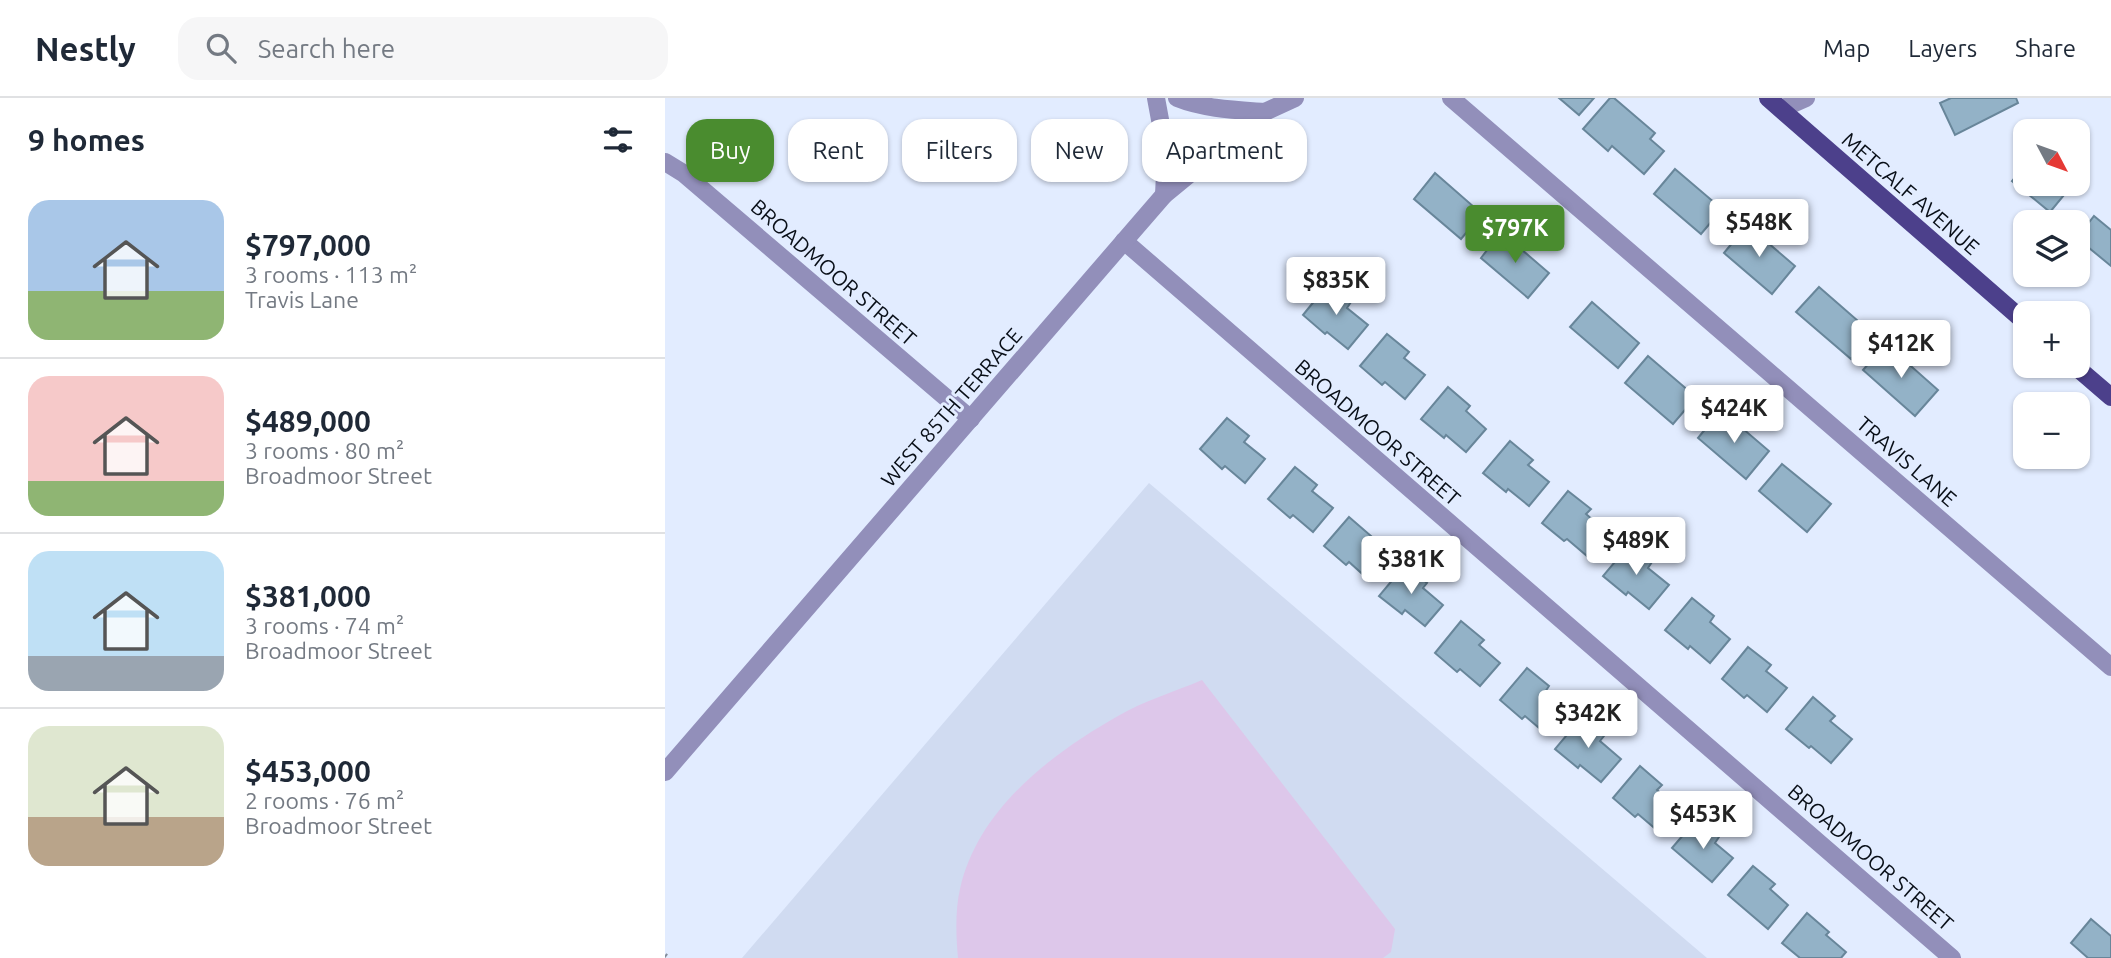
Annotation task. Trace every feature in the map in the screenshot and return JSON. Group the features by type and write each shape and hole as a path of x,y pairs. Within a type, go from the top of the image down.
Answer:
{"main road":[{"name":"METCALF AVENUE","path":"1774,103 2013,312"},
{"path":"2089,378 2111,397"}],"street":[{"path":"1157,98 1166,152 1164,195"},
{"path":"1177,98 1221,108 1265,112"},
{"name":"WEST 85TH TERRACE","path":"665,772 1164,195 1265,112 1295,98"},
{"name":"TRAVIS LANE","path":"1451,98 2111,667"},
{"path":"1774,103 1806,98"},
{"name":"BROADMOOR STREET","path":"665,162 683,173 971,419"},
{"name":"BROADMOOR STREET","path":"1124,241 1952,958"}],"shaded area":[{"path":"1149,483 1707,958 742,958"},
{"path":"1202,680 1395,929 1391,952 1383,958 958,958 956,924 960,889 969,860 1000,809 1043,766 1093,731 1138,706"}],"building":[{"path":"1559,98 1594,98 1579,115"},
{"path":"1610,98 1614,98 1655,133 1650,139 1664,151 1644,174 1612,146 1608,151 1583,129"},
{"path":"1951,98 2016,98 2018,103 1955,135 1940,103"},
{"path":"1675,169 1722,209 1701,234 1654,194"},
{"path":"1435,173 1482,214 1461,239 1414,199"},
{"path":"2030,196 2063,196 2052,210 2048,210"},
{"path":"2094,216 2111,230 2111,266 2090,249 2090,221"},
{"path":"1747,225 1795,266 1772,294 1724,253"},
{"path":"1501,232 1549,273 1528,298 1481,258"},
{"path":"1329,283 1351,302 1347,308 1368,325 1348,349 1303,315"},
{"path":"1819,287 1873,334 1851,359 1796,312"},
{"path":"1592,302 1639,343 1618,368 1570,327"},
{"path":"1387,334 1409,352 1404,358 1425,375 1405,399 1385,382 1382,385 1360,366"},
{"path":"1886,344 1938,390 1915,416 1863,370"},
{"path":"1648,356 1696,397 1673,424 1625,383"},
{"path":"1448,387 1470,406 1466,411 1486,429 1466,452 1421,419"},
{"path":"1721,410 1769,451 1746,479 1698,438"},
{"path":"1227,418 1249,436 1244,442 1265,459 1245,483 1225,466 1222,469 1200,449"},
{"path":"1510,441 1533,460 1528,465 1549,482 1529,506 1483,473"},
{"path":"1782,464 1831,504 1807,532 1759,491"},
{"path":"1295,467 1317,485 1312,491 1333,508 1313,532 1293,515 1290,518 1268,499"},
{"path":"1568,491 1591,509 1586,514 1607,532 1587,556 1542,523"},
{"path":"1349,517 1389,556 1369,580 1349,562 1346,565 1324,546"},
{"path":"1630,544 1652,562 1648,568 1669,585 1649,609 1603,576"},
{"path":"1405,565 1427,583 1423,588 1443,605 1425,626 1405,610 1402,614 1379,596"},
{"path":"1692,598 1714,616 1710,622 1730,639 1710,663 1665,630"},
{"path":"1461,621 1484,640 1479,645 1500,663 1480,686 1460,669 1457,672 1435,653"},
{"path":"1748,647 1771,665 1766,671 1787,688 1767,712 1747,695 1744,698 1722,679"},
{"path":"1527,668 1549,686 1545,692 1565,709 1545,733 1525,716 1522,719 1500,700"},
{"path":"1813,697 1835,716 1830,721 1852,739 1831,763 1786,729"},
{"path":"1582,717 1604,736 1600,741 1621,759 1601,782 1555,749"},
{"path":"1640,766 1662,785 1657,790 1678,808 1658,831 1638,814 1635,817 1613,798"},
{"path":"1697,819 1719,837 1715,843 1733,858 1712,882 1672,848"},
{"path":"1753,866 1775,884 1770,889 1788,905 1768,929 1728,895"},
{"path":"1807,913 1829,932 1826,935 1846,952 1841,958 1800,958 1782,943"},
{"path":"2091,919 2111,936 2111,958 2088,958 2071,943"}]}
